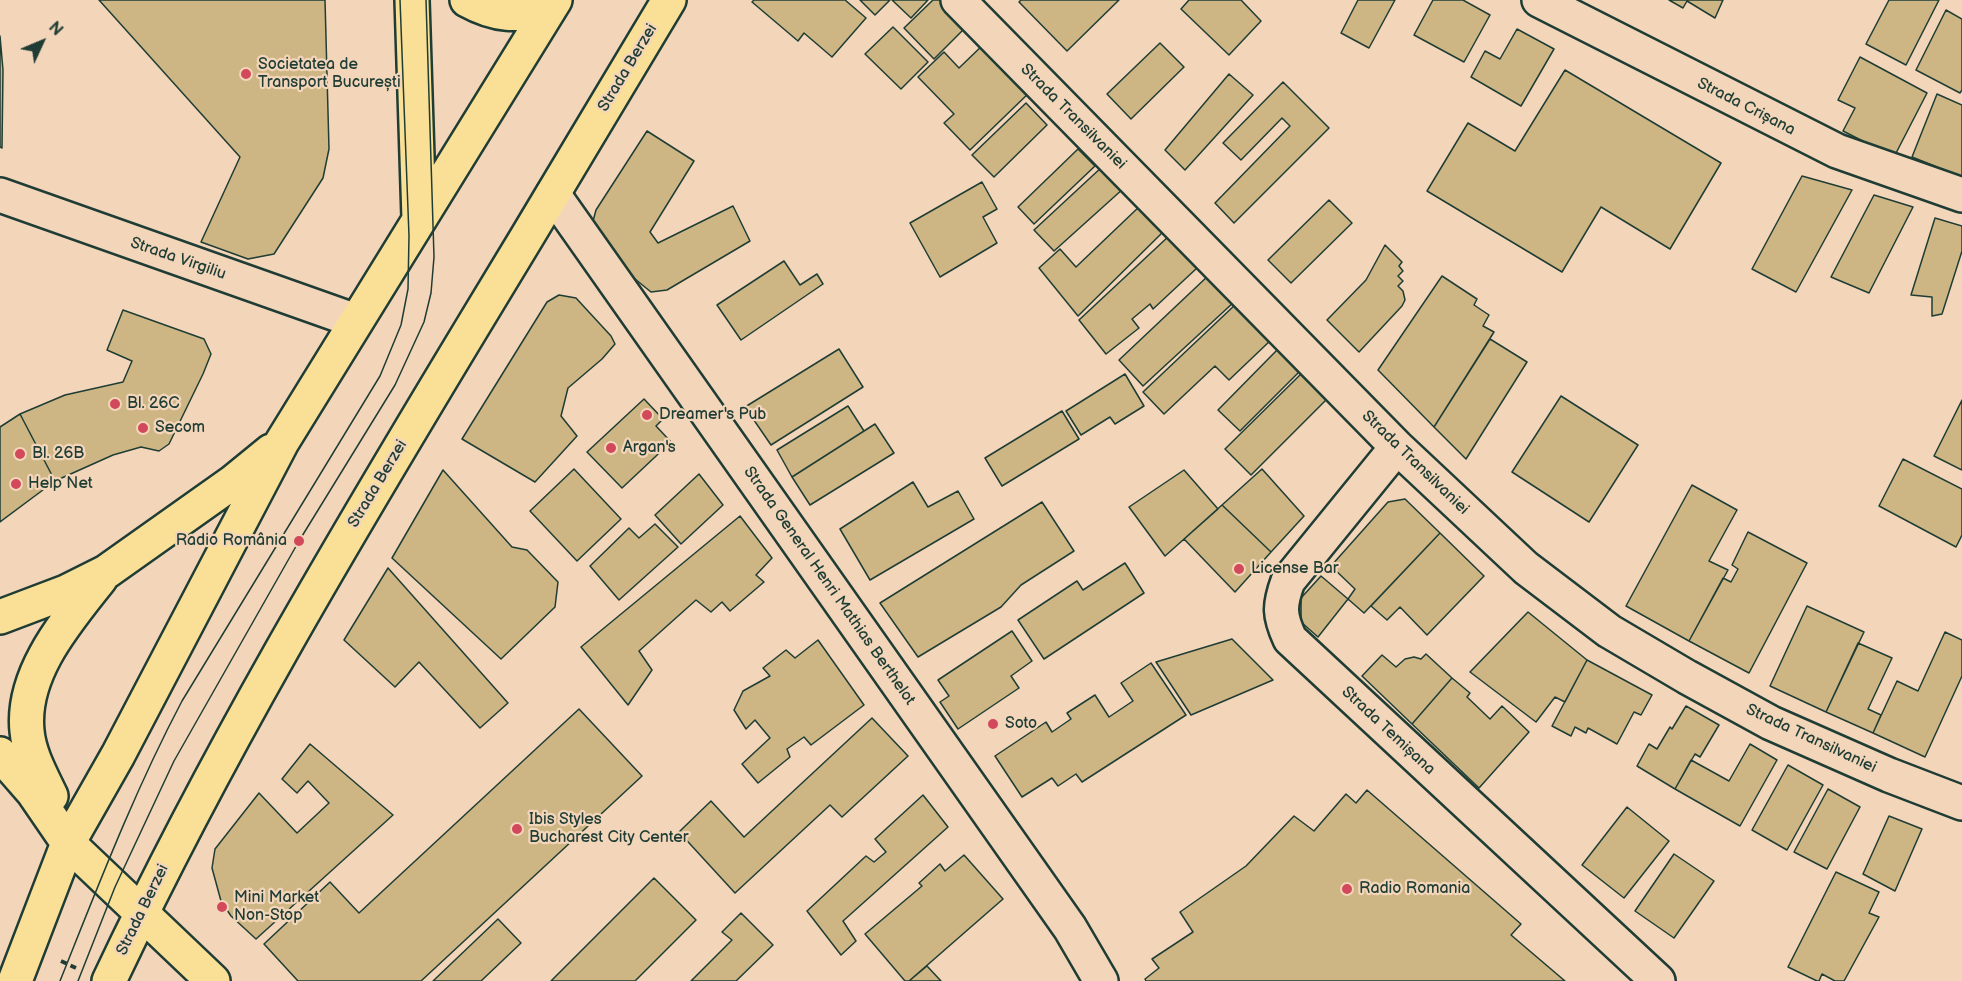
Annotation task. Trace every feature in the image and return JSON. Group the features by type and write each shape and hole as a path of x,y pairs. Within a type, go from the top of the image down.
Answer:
{"main road":[{"path":"412,0 419,219"},
{"path":"467,0 485,10 516,15 552,5"},
{"name":"Strada Berzei","path":"109,981 211,776 350,530 669,0"},
{"path":"15,981 68,843 118,755 282,442 552,5"},
{"path":"0,617 66,592 106,572 233,482 282,442"},
{"path":"68,843 58,813 32,753 27,732 26,713 32,688 42,664 75,610 106,572"},
{"path":"0,754 33,792 68,843 213,981"}],"street":[{"name":"Strada Transilvaniei","path":"958,0 1397,447 1526,568 1609,631 1771,723 1889,776 1962,803"},
{"name":"Strada Crișana","path":"1539,0 1837,152 1962,195"},
{"name":"Strada General Henri Mathias Berthelot","path":"552,194 1070,928 1101,981"},
{"name":"Strada Virgiliu","path":"0,195 356,321"},
{"name":"Strada Temișana","path":"1397,447 1288,581 1281,602 1282,620 1290,639 1658,981"}],"building":[{"name":"Societatea de Transport București","path":"99,0 325,0 329,149 323,178 274,254 248,259 201,242 240,157"},
{"path":"754,0 845,0 866,18 832,57 804,33 798,41 752,2"},
{"path":"860,0 890,0 875,15"},
{"path":"892,0 928,0 911,18"},
{"path":"933,0 940,0 966,27 934,59 904,28"},
{"path":"1021,0 1119,0 1067,51 1019,2"},
{"path":"1189,0 1241,0 1261,21 1229,55 1181,9"},
{"path":"1358,0 1395,0 1369,48 1341,33"},
{"path":"1433,0 1463,0 1490,15 1464,62 1414,35"},
{"path":"1669,0 1723,0 1715,18 1687,1 1683,8"},
{"path":"1889,0 1939,0 1906,65 1866,44"},
{"path":"1946,10 1962,19 1962,90 1960,93 1916,70"},
{"path":"893,27 928,62 901,89 865,54"},
{"path":"1517,29 1554,49 1521,106 1471,77 1485,51 1500,59"},
{"path":"0,36 3,70 2,148 0,147"},
{"path":"986,42 1032,90 970,150 944,123 954,114 918,77 944,52 959,68"},
{"path":"1160,43 1184,67 1131,119 1107,94"},
{"path":"1860,57 1927,93 1894,157 1843,131 1855,108 1838,100"},
{"path":"1565,70 1721,163 1670,249 1601,207 1562,272 1427,191 1468,123 1515,151"},
{"path":"1229,74 1253,95 1185,170 1165,150"},
{"path":"1283,82 1329,128 1234,223 1215,203 1290,126 1282,118 1241,160 1223,143"},
{"path":"1937,94 1962,105 1962,177 1912,157"},
{"path":"1026,103 1047,125 994,177 972,155"},
{"path":"647,131 694,161 650,232 658,243 733,206 750,241 667,290 651,292 635,279 595,231 593,221 596,210"},
{"path":"1078,149 1095,166 1034,224 1018,207"},
{"path":"1103,166 1124,188 1054,251 1034,230"},
{"path":"1802,176 1852,190 1796,292 1752,269"},
{"path":"982,182 997,209 983,217 997,243 940,277 910,223"},
{"path":"1874,195 1913,207 1869,293 1831,277"},
{"path":"1329,200 1352,223 1291,283 1268,260"},
{"path":"1141,205 1165,230 1078,316 1039,268 1060,249 1076,267"},
{"path":"1935,218 1962,226 1962,251 1942,314 1932,316 1932,297 1911,295"},
{"path":"1169,236 1197,268 1153,309 1150,304 1132,319 1139,328 1106,354 1079,320"},
{"path":"1385,245 1402,262 1399,266 1403,271 1398,276 1403,281 1398,286 1403,291 1405,300 1359,352 1327,320 1366,280"},
{"path":"784,261 800,285 817,274 823,284 741,340 717,305"},
{"path":"1209,275 1234,302 1143,386 1119,360"},
{"path":"1442,276 1477,299 1474,305 1489,315 1483,326 1494,332 1434,427 1378,370"},
{"path":"559,295 576,298 611,336 615,344 602,359 568,388 561,416 577,436 535,482 462,439 547,302"},
{"path":"1237,303 1272,339 1229,380 1215,366 1164,414 1143,392"},
{"name":"Bl. 26C","path":"123,310 204,339 211,354 169,444 159,451 141,447 113,455 55,481 20,414 65,395 123,382 132,361 107,350"},
{"path":"1490,339 1527,362 1466,459 1434,427"},
{"path":"1280,347 1302,369 1240,431 1218,410"},
{"path":"839,349 863,387 771,445 745,407"},
{"path":"1303,372 1329,397 1251,475 1225,449"},
{"path":"1125,374 1144,406 1115,424 1110,417 1081,435 1066,411"},
{"path":"1561,396 1638,445 1589,522 1512,472"},
{"path":"644,399 663,419 656,426 671,442 622,488 587,452"},
{"path":"1962,400 1962,470 1934,456"},
{"path":"848,406 864,431 792,477 777,450"},
{"path":"1062,411 1079,439 1002,486 985,458"},
{"name":"Bl. 26B","path":"20,414 55,481 0,522 0,427"},
{"path":"875,424 894,453 810,505 792,477"},
{"path":"1903,459 1962,489 1962,535 1956,547 1879,506"},
{"path":"574,469 621,519 577,561 530,511"},
{"path":"1262,469 1304,516 1271,552 1222,505"},
{"path":"443,470 512,547 527,550 558,582 555,607 501,659 392,558"},
{"path":"1184,470 1218,509 1165,556 1129,507"},
{"path":"699,474 723,505 681,544 655,515"},
{"path":"913,482 928,507 958,491 974,519 870,580 840,529"},
{"path":"1692,485 1737,510 1709,561 1728,570 1689,641 1626,606"},
{"path":"1405,499 1440,533 1364,613 1348,599 1355,589 1331,566 1388,502"},
{"path":"1042,502 1074,551 1021,585 1001,607 918,657 880,603"},
{"path":"1222,505 1271,552 1235,592 1184,539"},
{"path":"740,516 772,558 756,575 764,582 730,611 722,602 711,612 696,600 639,651 652,670 628,705 581,647"},
{"path":"655,524 678,547 619,600 590,566 629,528 639,538"},
{"path":"1748,532 1807,563 1749,673 1689,641 1723,578 1731,582 1738,569 1732,565"},
{"path":"1440,533 1484,576 1427,635 1400,607 1387,620 1371,606"},
{"path":"1125,563 1144,593 1044,659 1018,620 1077,581 1083,590"},
{"path":"388,568 508,703 480,728 419,662 395,687 344,640"},
{"path":"1321,576 1348,599 1318,637 1301,622 1301,598"},
{"path":"1807,606 1864,632 1826,712 1770,686"},
{"path":"1528,612 1587,660 1565,702 1555,697 1536,722 1470,672"},
{"path":"1012,631 1032,661 1011,676 1019,688 958,729 940,702 949,696 938,680"},
{"path":"1945,632 1962,640 1962,676 1925,757 1873,733 1897,681 1918,691"},
{"path":"1232,639 1273,680 1191,715 1156,662"},
{"path":"818,640 864,705 811,745 804,737 787,749 790,757 758,783 742,764 770,738 755,720 746,729 734,710 743,691 770,676 763,668 786,650 795,658"},
{"path":"1858,643 1892,658 1868,709 1881,715 1873,733 1826,712"},
{"path":"1426,654 1452,678 1412,724 1362,676 1382,655 1396,667 1405,659 1414,657 1421,659"},
{"path":"1587,660 1652,695 1641,715 1634,712 1617,744 1588,728 1586,733 1575,727 1571,736 1552,726"},
{"path":"1151,663 1186,715 1082,782 1076,774 1058,786 1052,778 1022,797 995,756 1046,722 1052,732 1071,719 1067,713 1095,695 1109,717 1133,701 1121,683"},
{"path":"1452,678 1470,693 1467,697 1490,719 1502,706 1529,732 1479,788 1412,724"},
{"path":"1686,706 1719,725 1700,757 1695,754 1675,789 1637,766 1649,744 1657,749"},
{"name":"Ibis Styles Bucharest City Center","path":"579,709 642,776 421,981 298,981 264,944 330,882 359,913"},
{"path":"872,718 908,756 842,817 830,805 735,893 679,832 711,801 744,837"},
{"path":"310,744 393,815 256,939 231,916 221,901 212,868 215,849 259,793 297,833 329,803 308,781 297,793 282,779"},
{"path":"1750,744 1777,760 1740,826 1675,789 1691,760 1729,781"},
{"path":"1788,765 1823,785 1787,850 1752,830"},
{"path":"1828,789 1860,807 1827,869 1794,852"},
{"name":"Radio Romania","path":"1367,790 1521,924 1511,935 1565,981 1146,981 1145,979 1159,968 1152,959 1193,932 1180,912 1246,866 1294,816 1314,831 1346,794 1356,803"},
{"path":"923,795 948,827 843,921 856,941 841,955 807,911 866,856 874,862 886,852 875,839"},
{"path":"1627,807 1669,841 1624,898 1582,865"},
{"path":"1889,816 1922,829 1895,891 1863,874"},
{"path":"1674,854 1714,881 1674,938 1635,911"},
{"path":"964,855 1003,899 909,981 905,981 865,934 922,886 919,883 940,864 945,871"},
{"path":"1836,872 1879,892 1869,913 1879,917 1844,981 1835,981 1822,974 1817,981 1788,967"},
{"path":"654,878 696,920 635,981 551,981"},
{"path":"741,913 773,945 736,981 691,981 732,940 722,932"},
{"path":"498,919 521,943 481,981 433,981"},
{"path":"927,966 941,981 909,981"}],"tram line":[{"path":"60,981 132,805 182,701 380,376 401,325 408,289 409,236 400,0"},
{"path":"78,981 115,887 174,761 299,541 395,385 424,322 431,293 434,257 426,0"}],"place":[{"name":"Societatea de Transport București","path":"246,74"},
{"name":"Bl. 26C","path":"115,404"},
{"name":"Dreamer's Pub","path":"647,415"},
{"name":"Secom","path":"143,428"},
{"name":"Argan's","path":"611,448"},
{"name":"Bl. 26B","path":"20,454"},
{"name":"Help Net","path":"16,484"},
{"name":"Radio România","path":"299,541"},
{"name":"License Bar","path":"1239,569"},
{"name":"Soto","path":"993,724"},
{"name":"Ibis Styles Bucharest City Center","path":"517,829"},
{"name":"Radio Romania","path":"1347,889"},
{"name":"Mini Market Non-Stop","path":"222,907"}]}
